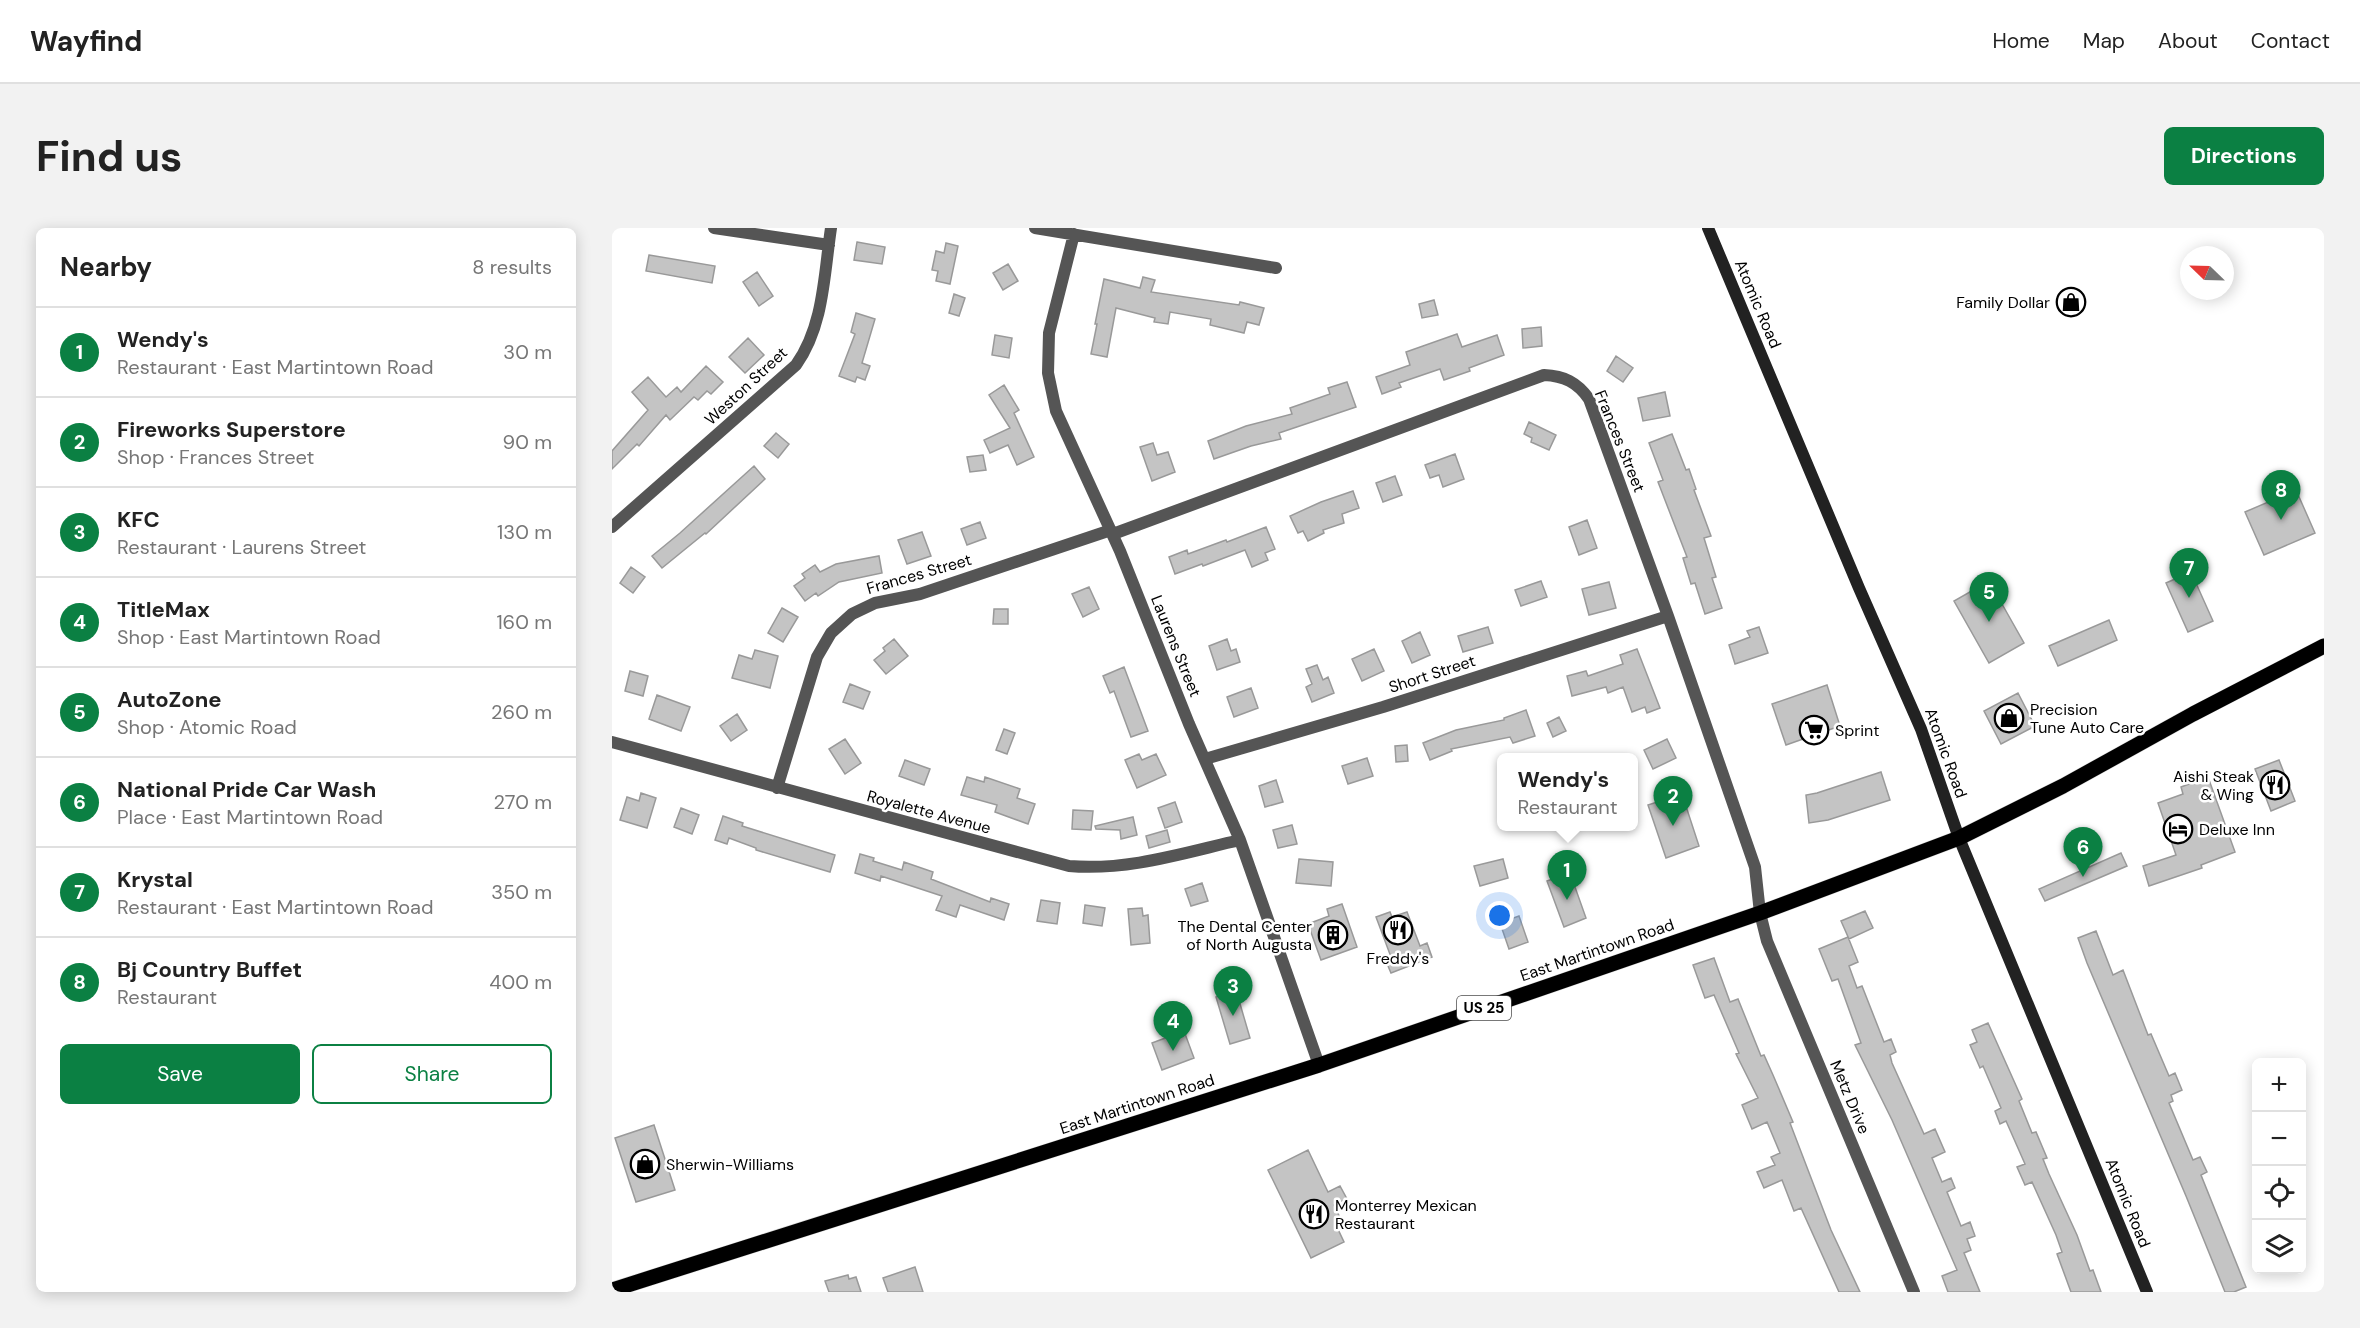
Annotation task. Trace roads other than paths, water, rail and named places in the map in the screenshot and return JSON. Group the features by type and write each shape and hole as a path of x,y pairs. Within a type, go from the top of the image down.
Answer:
{"main road":[{"name":"Atomic Road","path":"1708,228 1859,588 1922,729 1959,838 2147,1292"},
{"name":"East Martintown Road","path":"612,1290 1318,1065 1760,913 1959,838 2063,786 2193,714 2324,646"}],"street":[{"path":"714,228 829,244"},
{"name":"Weston Street","path":"612,527 796,365 807,350 816,326 831,228"},
{"path":"1035,228 1276,267"},
{"name":"Laurens Street","path":"1074,234 1049,333 1048,373 1056,411 1112,532 1204,759 1240,840 1318,1065"},
{"name":"Frances Street","path":"777,788 817,657 831,633 852,614 875,603 920,594 1112,532 1544,375 1556,376 1576,384 1589,399 1668,616 1755,867 1760,913"},
{"name":"Short Street","path":"1204,759 1383,707 1668,616"},
{"name":"Royalette Avenue","path":"612,742 1070,866 1091,868 1129,866 1240,840"},
{"name":"Metz Drive","path":"1760,913 1767,941 1914,1292"}],"place":[{"name":"Family Dollar","path":"2071,302"},
{"name":"Bj Country Buffet","path":"2281,520"},
{"name":"Krystal","path":"2189,598"},
{"name":"AutoZone","path":"1989,622"},
{"name":"Precision Tune Auto Care","path":"2009,718"},
{"name":"Sprint","path":"1814,730"},
{"name":"Aishi Steak & Wing","path":"2275,785"},
{"name":"Fireworks Superstore","path":"1673,826"},
{"name":"Deluxe Inn","path":"2178,829"},
{"name":"National Pride Car Wash","path":"2083,877"},
{"name":"Wendy's","path":"1567,900"},
{"name":"Freddy's","path":"1398,930"},
{"name":"The Dental Center of North Augusta","path":"1333,935"},
{"name":"KFC","path":"1233,1016"},
{"name":"TitleMax","path":"1173,1051"},
{"name":"Sherwin-Williams","path":"645,1164"},
{"name":"Monterrey Mexican Restaurant","path":"1314,1214"}]}
